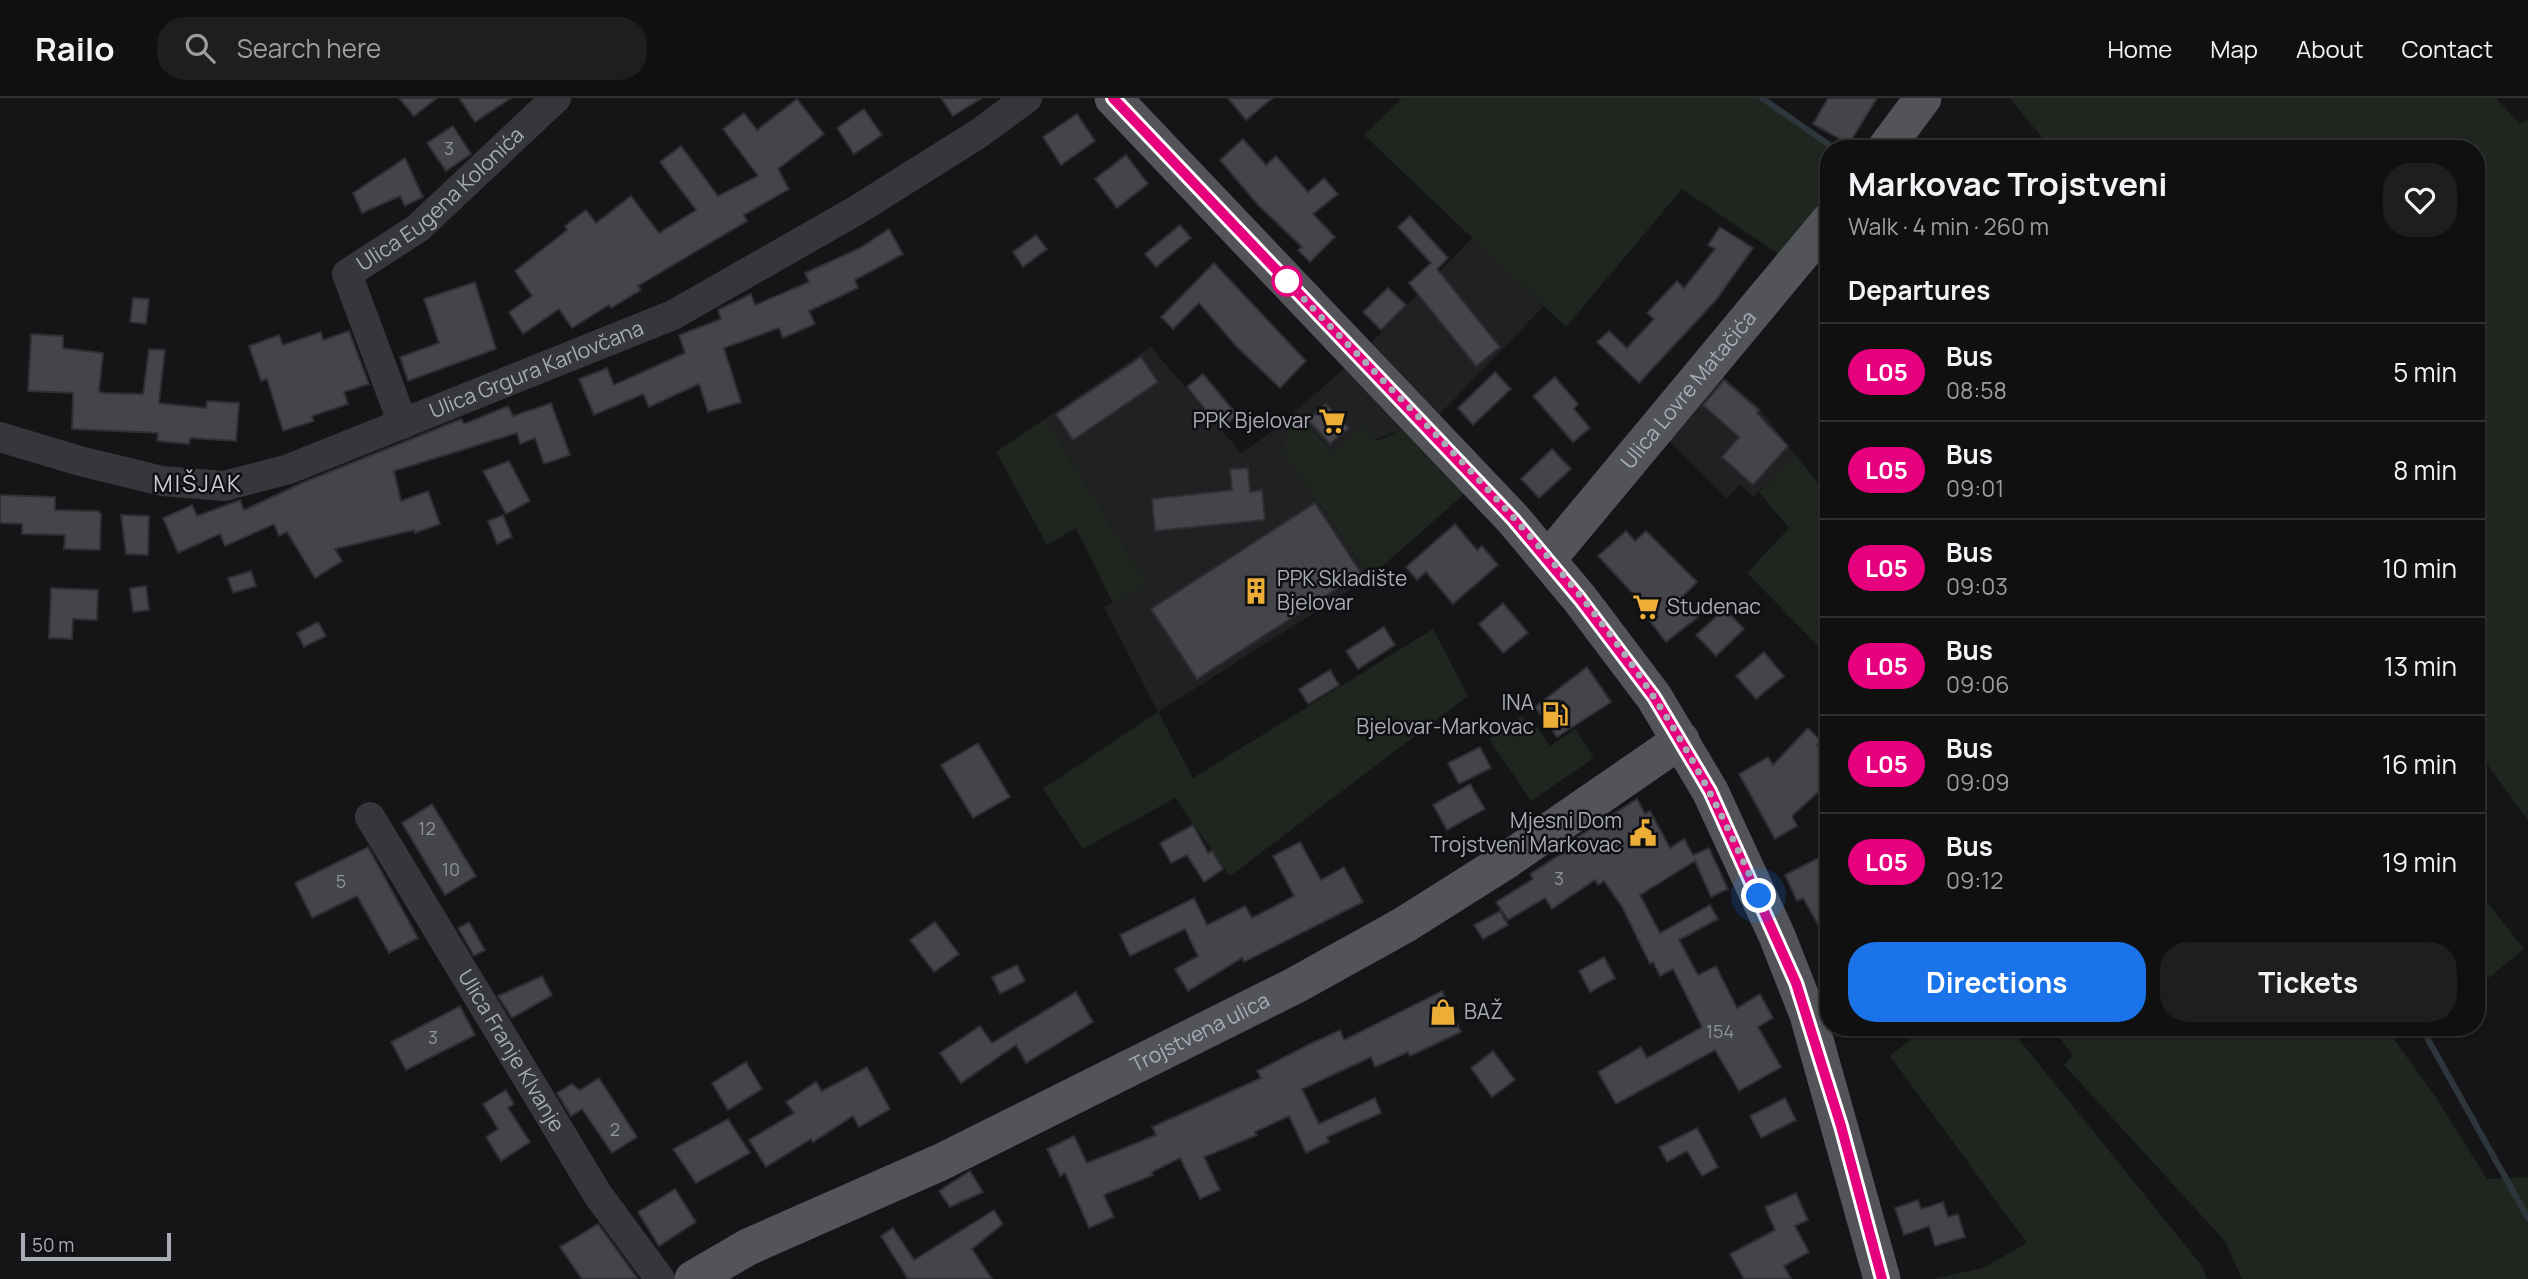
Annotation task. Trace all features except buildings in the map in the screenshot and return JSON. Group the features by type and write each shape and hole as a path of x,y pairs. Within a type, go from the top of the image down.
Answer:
{"main road":[{"path":"1113,98 1548,559 1623,653 1681,740 1710,791 1772,924 1808,1015 1882,1279"},
{"path":"1892,140 1923,98"},
{"name":"Ulica Lovre Matačića","path":"1548,559 1820,232"},
{"name":"Trojstvena ulica","path":"693,1279 747,1247 941,1162 1294,986 1405,925 1507,860 1681,740"},
{"path":"1623,779 1664,774 1692,781 1710,791"}],"street":[{"name":"Ulica Eugena Kolonića","path":"404,424 347,274 418,228 556,98"},
{"name":"Ulica Grgura Karlovčana","path":"0,437 80,461 162,481 224,486 289,469 673,315 858,210 978,134 1027,98"},
{"name":"Ulica Franje Klvanje","path":"370,817 598,1195 660,1279"}],"shaded area":[{"path":"1402,98 1762,98 1822,140 1820,140 1820,231 1794,264 1682,189 1566,327 1364,135"},
{"path":"2010,98 2496,98 2520,124 2528,119 2528,820 2485,761 2485,140 2044,140"},
{"path":"1472,238 1544,306 1437,417 1369,345"},
{"path":"1151,347 1241,453 1277,428 1358,356 1403,429 1334,455 1301,417 1284,453 1370,577 1158,712 1104,607 1148,585 1045,419"},
{"path":"1722,376 1758,406 1796,456 1753,497 1740,484 1727,499 1664,436"},
{"path":"1301,417 1334,455 1363,426 1378,441 1403,429 1478,482 1370,577 1284,453 1286,431"},
{"path":"1045,419 1148,585 1113,603 1076,528 1047,545 996,452"},
{"path":"1796,456 1820,486 1820,648 1747,573 1789,528 1759,492"},
{"path":"1433,629 1468,696 1230,876 1175,798 1083,849 1043,789 1158,712 1193,778"},
{"path":"1522,716 1532,731 1537,727 1550,746 1575,729 1594,758 1531,801 1489,739"},
{"path":"2485,899 2524,949 2485,981"},
{"path":"1914,1036 2016,1036 2202,1266 2207,1279 1933,1279 1983,1268 2027,1243 1890,1056"},
{"path":"2058,1036 2392,1036 2435,1096 2487,1179 2528,1177 2528,1279 2242,1279 2225,1241 2064,1065 2073,1055"}],"waterway":[{"path":"1762,98 1822,140"},
{"path":"2426,1036 2528,1218"}],"bus line":[{"name":"L05","path":"1113,98 1513,519 1623,653 1654,697 1710,791 1796,983 1841,1126 1882,1279"}],"place":[{"name":"PPK Bjelovar","path":"1332,421"},
{"name":"PPK Skladište Bjelovar","path":"1256,591"},
{"name":"Studenac","path":"1646,607"},
{"name":"INA Bjelovar-Markovac","path":"1555,715"},
{"name":"Mjesni Dom Trojstveni Markovac","path":"1643,833"},
{"name":"BAŽ","path":"1443,1012"}],"district":[{"name":"MIŠJAK","path":"198,484"}],"route":[{"path":"1287,281 1513,519 1623,653 1654,697 1710,791 1759,896"}]}
